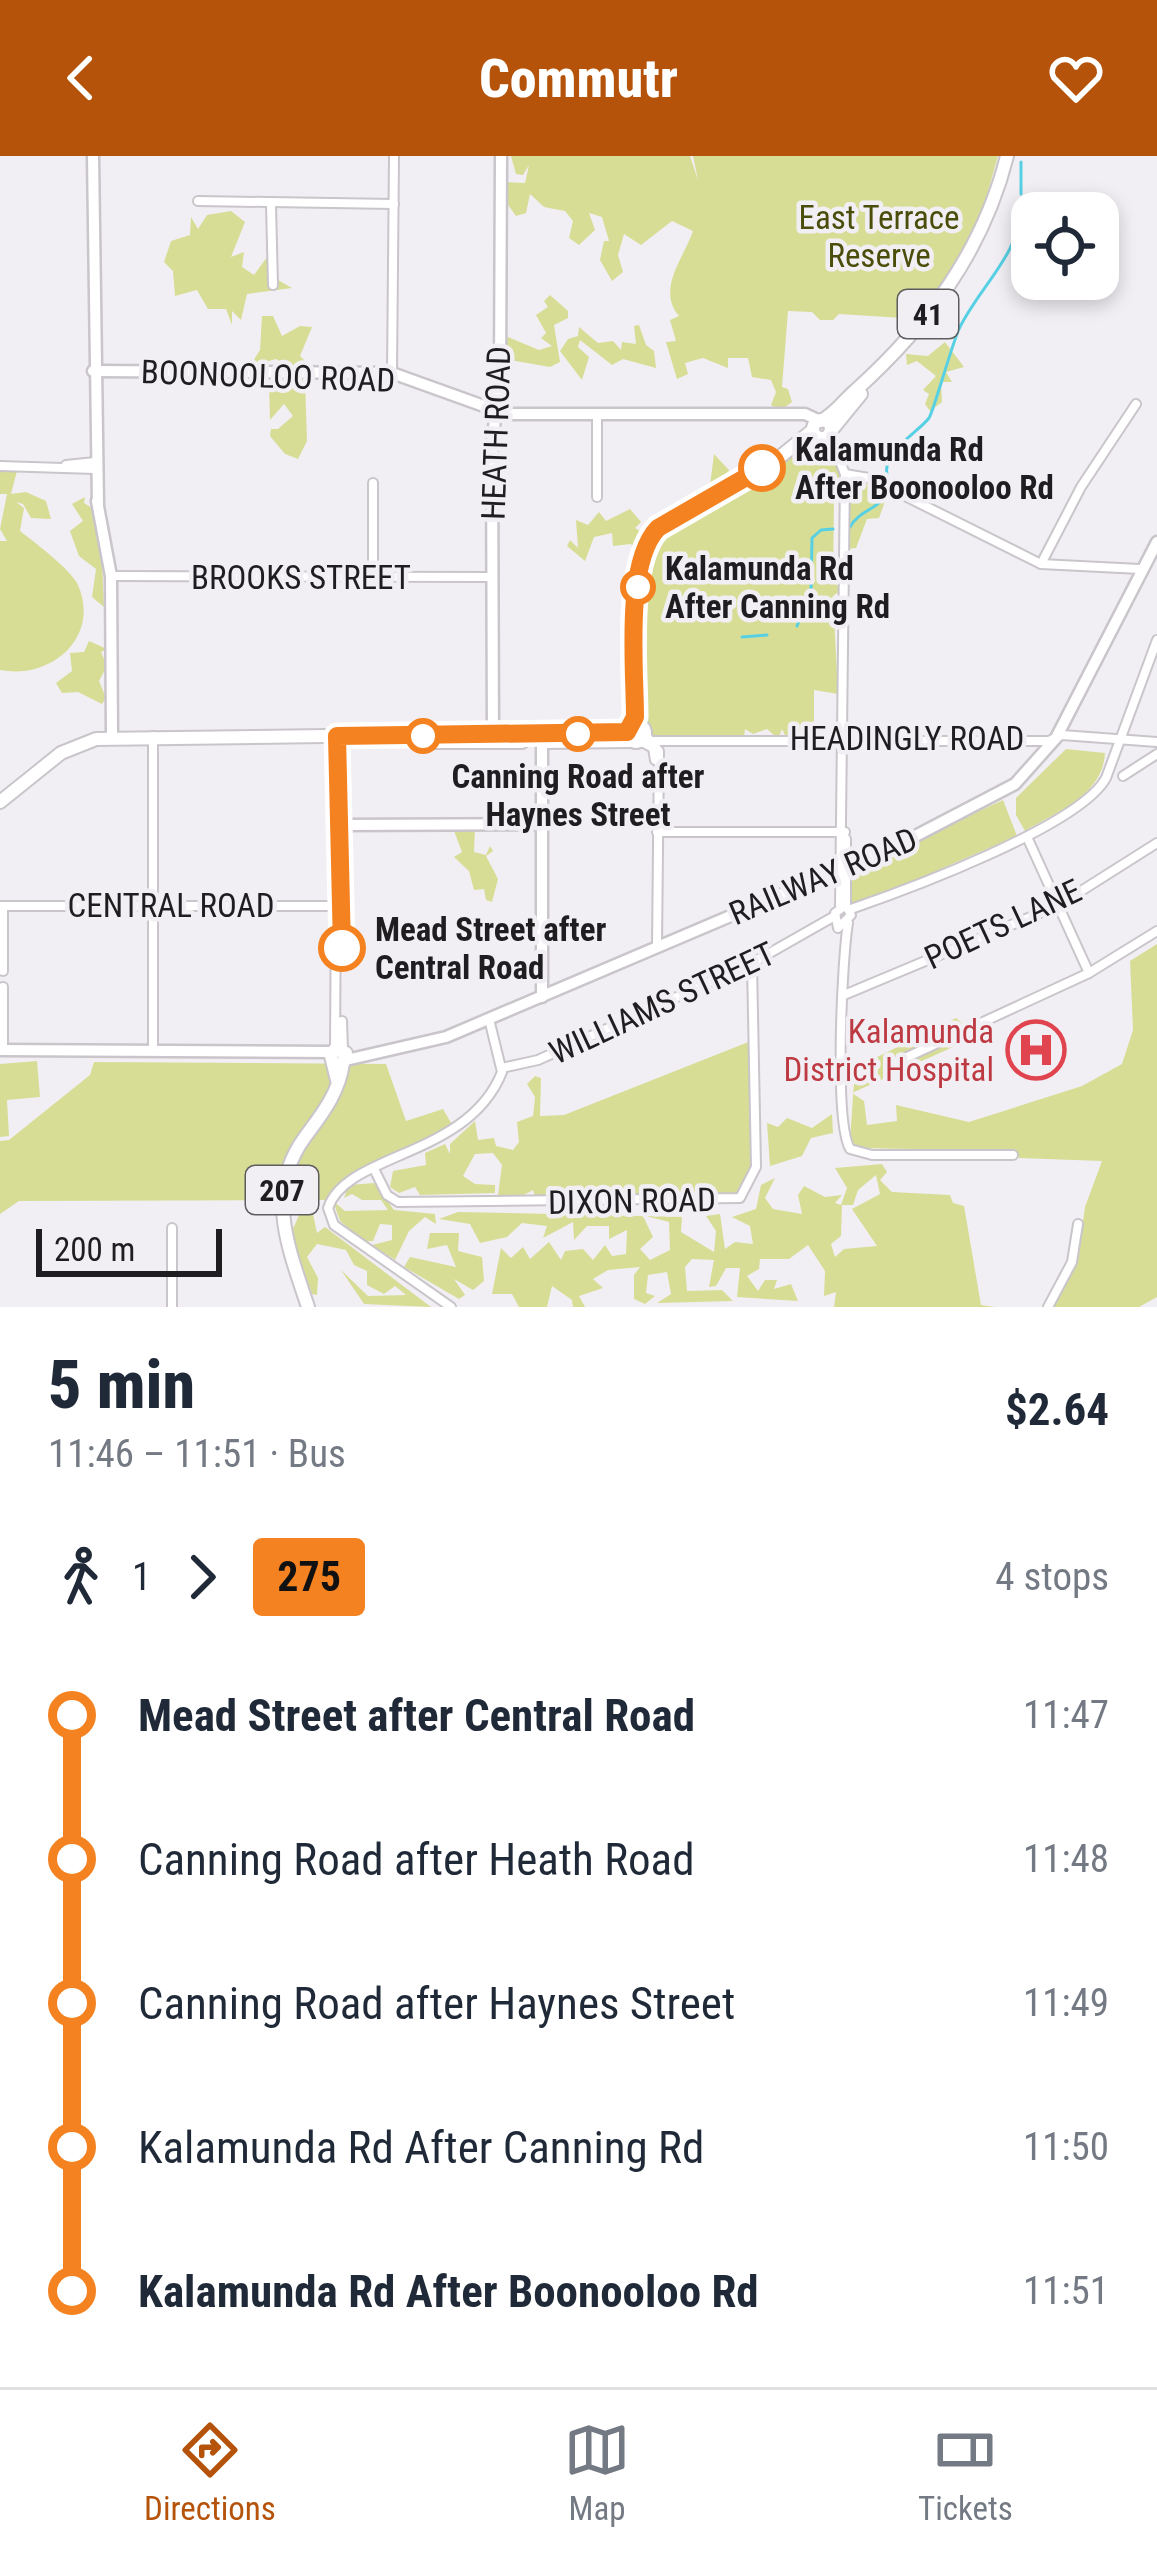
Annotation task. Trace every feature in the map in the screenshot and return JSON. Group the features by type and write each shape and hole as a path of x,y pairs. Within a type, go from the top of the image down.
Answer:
{"main road":[{"name":"41","path":"639,734 640,560 652,534 820,430 867,382 962,268 989,215 1006,156"},
{"path":"2,802 61,752 112,738 639,734"},
{"name":"207","path":"308,1307 284,1234 282,1193 293,1156 337,1083 338,1056"}],"street":[{"path":"93,156 92,466 111,576 112,738"},
{"path":"392,373 394,156"},
{"name":"HEATH ROAD","path":"490,738 501,156"},
{"path":"198,200 271,205 394,203"},
{"path":"271,205 273,285"},
{"name":"BOONOOLOO ROAD","path":"93,371 392,373 496,412 796,415 820,430"},
{"path":"1042,563 1082,487 1136,404"},
{"path":"597,412 597,496"},
{"path":"820,430 840,455 845,474 843,1138 850,1148 872,1155 1013,1155"},
{"path":"0,466 92,466"},
{"path":"845,474 869,478 1042,563 1140,569"},
{"path":"373,483 373,577"},
{"name":"RAILWAY ROAD","path":"2,1050 338,1056 420,1047 845,868 998,795 1036,766 1057,738 1157,542"},
{"name":"BROOKS STREET","path":"111,576 492,577"},
{"name":"WILLIAMS STREET","path":"502,1068 523,1067 752,963 870,903 1027,837 1098,791 1157,640"},
{"path":"639,734 657,767"},
{"path":"639,734 652,748 657,767 657,947"},
{"name":"HEADINGLY ROAD","path":"639,734 1157,742"},
{"path":"153,738 153,1052"},
{"path":"545,738 547,995"},
{"name":"207","path":"338,1056 340,739"},
{"path":"1123,776 1157,754"},
{"path":"340,821 545,821"},
{"path":"657,832 845,832"},
{"path":"1027,837 1089,973"},
{"name":"POETS LANE","path":"844,995 1058,905 1157,843"},
{"path":"2,906 3,971"},
{"name":"CENTRAL ROAD","path":"2,906 339,906"},
{"path":"890,1065 1089,973 1157,931"},
{"name":"DIXON ROAD","path":"374,1169 387,1196 410,1203 740,1198 756,1167 752,963"},
{"path":"2,1050 3,987"},
{"path":"451,1307 329,1218 334,1193 459,1128 498,1081 502,1068 486,1020"},
{"path":"1048,1307 1072,1262 1078,1224"},
{"path":"172,1228 172,1307"}],"green space":[{"name":"East Terrace Reserve","path":"511,156 690,156 698,180 693,156 998,156 976,234 919,319 839,314 833,320 820,320 812,312 788,311 782,387 788,389 792,402 781,410 771,405 776,392 771,380 752,377 748,358 728,358 728,368 703,358 685,363 688,374 677,379 666,342 676,341 670,320 679,316 670,295 671,284 693,231 672,221 641,245 624,234 618,255 623,272 612,281 600,260 604,241 609,241 602,217 589,213 595,230 579,245 569,238 573,221 565,211 544,207 530,194 526,213 516,216 503,198 504,182 525,183 529,165 523,175 516,174"},
{"path":"231,211 245,222 231,257 244,252 242,267 254,275 270,253 271,276 292,288 247,294 241,320 232,311 232,325 226,309 208,309 197,290 175,296 173,271 164,262 171,241 190,235 191,217 198,229 207,215"},
{"path":"550,295 568,311 568,318 554,325 560,362 550,367 510,360 503,344 508,337 539,350 552,346 541,338 546,333 536,315 548,307 544,301"},
{"path":"262,316 273,316 282,336 300,326 312,327 300,356 308,364 288,366 276,359 250,366 260,350"},
{"path":"639,325 646,345 654,351 656,368 623,359 612,365 580,340 578,347 589,357 582,380 560,351 568,339 578,336 579,327 598,343 613,341 621,350 622,342 636,344 634,326"},
{"path":"945,342 964,367 946,372 952,382 941,382 942,402 930,411 925,404 929,394 923,390 936,376 917,361 907,365 906,354 928,356"},
{"path":"276,374 305,380 307,441 298,459 285,454 270,436 271,429 293,416 284,404 270,420 269,383"},
{"path":"818,437 830,447 844,478 834,499 833,580 841,590 833,596 838,694 814,690 814,729 786,737 782,729 778,739 767,729 753,734 745,729 744,737 662,745 642,726 638,614 647,540 709,493 714,454 729,470 726,484 796,453"},
{"path":"0,470 17,471 11,494 26,492 46,501 51,519 31,518 23,504 16,502 24,508 20,531 74,578 83,604 83,622 66,651 37,668 19,671 0,670 0,541 7,541 0,529 7,494 0,494"},
{"path":"861,479 889,490 879,518 867,519 856,548 848,549 846,494 853,481"},
{"path":"85,497 84,503 100,513 104,607 92,597 96,569 79,556 70,531 83,521 72,504"},
{"path":"630,509 641,522 635,528 642,532 636,550 631,544 613,546 612,533 594,537 585,561 567,546 570,540 578,548 576,520 588,525 599,512 606,521"},
{"path":"89,641 107,649 101,652 107,666 99,681 106,698 102,704 78,692 62,693 56,683 72,671 70,653 84,652"},
{"path":"1066,749 1105,753 1096,780 1077,800 1025,831 1016,815 1016,798"},
{"path":"1003,800 1017,836 855,906 849,899 852,870"},
{"path":"453,828 475,828 474,852 486,855 490,846 493,851 486,856 498,879 492,902 486,900 484,889 474,890 469,871 454,857 462,852"},
{"path":"1157,944 1157,1297 1139,1307 1053,1307 1077,1261 1085,1207 1102,1161 1019,1158 1014,1151 859,1148 850,1140 853,1094 864,1101 867,1125 897,1121 896,1105 969,1122 1082,1086 1122,1064 1133,1030 1130,961"},
{"path":"956,1018 977,1036 853,1092 855,1068"},
{"path":"756,1039 756,1167 740,1198 536,1199 533,1190 520,1197 498,1195 502,1165 493,1153 475,1154 463,1176 475,1184 495,1185 495,1193 420,1195 415,1187 399,1193 390,1187 393,1171 426,1165 425,1153 445,1144 450,1154 450,1144 475,1121 478,1140 494,1138 496,1146 513,1150 519,1142 517,1122 533,1116 535,1097 527,1084 535,1076 541,1078 540,1116 564,1115"},
{"path":"37,1061 40,1097 7,1100 9,1136 0,1137 0,1064"},
{"path":"94,1062 386,1064 406,1121 443,1109 454,1128 342,1181 330,1200 19,1201 0,1214 0,1141 9,1140 90,1075"},
{"path":"832,1114 833,1133 811,1138 802,1156 770,1166 767,1123 778,1127 787,1118 812,1128"},
{"path":"882,1164 887,1172 880,1180 892,1192 950,1195 953,1203 964,1206 981,1305 995,1307 834,1307 836,1292 824,1296 825,1271 808,1245 789,1259 760,1259 759,1269 747,1276 758,1291 765,1280 777,1280 774,1289 791,1284 798,1301 737,1297 740,1268 726,1268 716,1286 709,1287 714,1260 692,1259 685,1267 687,1291 722,1290 733,1301 657,1303 671,1294 667,1272 648,1275 646,1293 655,1296 645,1304 634,1299 634,1275 640,1267 608,1270 593,1279 603,1288 579,1296 585,1307 573,1307 572,1300 552,1286 547,1307 519,1307 512,1294 492,1294 501,1248 511,1258 523,1247 530,1259 549,1242 561,1260 565,1251 583,1249 593,1260 605,1245 612,1256 626,1254 627,1230 609,1239 609,1226 587,1226 574,1240 573,1222 543,1238 547,1226 522,1223 507,1237 480,1243 470,1224 439,1219 458,1212 643,1216 653,1237 640,1249 650,1260 670,1250 669,1222 646,1216 682,1217 681,1232 714,1252 716,1231 706,1216 720,1214 725,1249 735,1242 753,1244 750,1226 732,1217 756,1209 761,1185 775,1178 765,1198 773,1209 802,1214 798,1195 804,1186 825,1197 842,1195 835,1203 841,1205 847,1188 835,1168","holes":["876,1175 880,1194 852,1209 877,1246 844,1249 835,1257 831,1244 841,1236 842,1205 853,1205 858,1190"]},
{"path":"374,1183 394,1210 435,1214 436,1224 425,1217 409,1231 395,1260 372,1245 392,1240 392,1225 380,1224 373,1241 364,1241 340,1221 333,1201 345,1211 388,1210 381,1200 362,1200 352,1194 344,1198 349,1185"},
{"path":"301,1211 313,1214 317,1233 325,1227 431,1307 364,1304 341,1270 368,1296 406,1295 395,1286 384,1294 367,1285 367,1271 354,1265 346,1250 317,1244 307,1257 318,1278 317,1295 312,1294 291,1233"},
{"path":"430,1233 459,1233 458,1251 482,1257 484,1281 473,1290 454,1279 465,1295 459,1299 404,1267 410,1257 456,1267 447,1245 427,1249"}],"waterway":[{"path":"1021,162 1021,192"},
{"path":"890,484 887,473 892,455 929,418 959,329 1011,246"},
{"path":"850,527 887,491"},
{"path":"797,626 811,591 812,538 821,530 833,529"},
{"path":"742,637 767,635"}],"bus line":[{"name":"275","path":"342,948 337,736 627,732 635,717 638,569 647,540 658,528 762,468"}],"place":[{"name":"Kalamunda Rd After Boonooloo Rd","path":"762,468"},
{"name":"Kalamunda Rd After Canning Rd","path":"638,587"},
{"name":"Canning Road after Haynes Street","path":"578,734"},
{"name":"Mead Street after Central Road","path":"342,948"},
{"name":"Kalamunda District Hospital","path":"1036,1050"}]}
